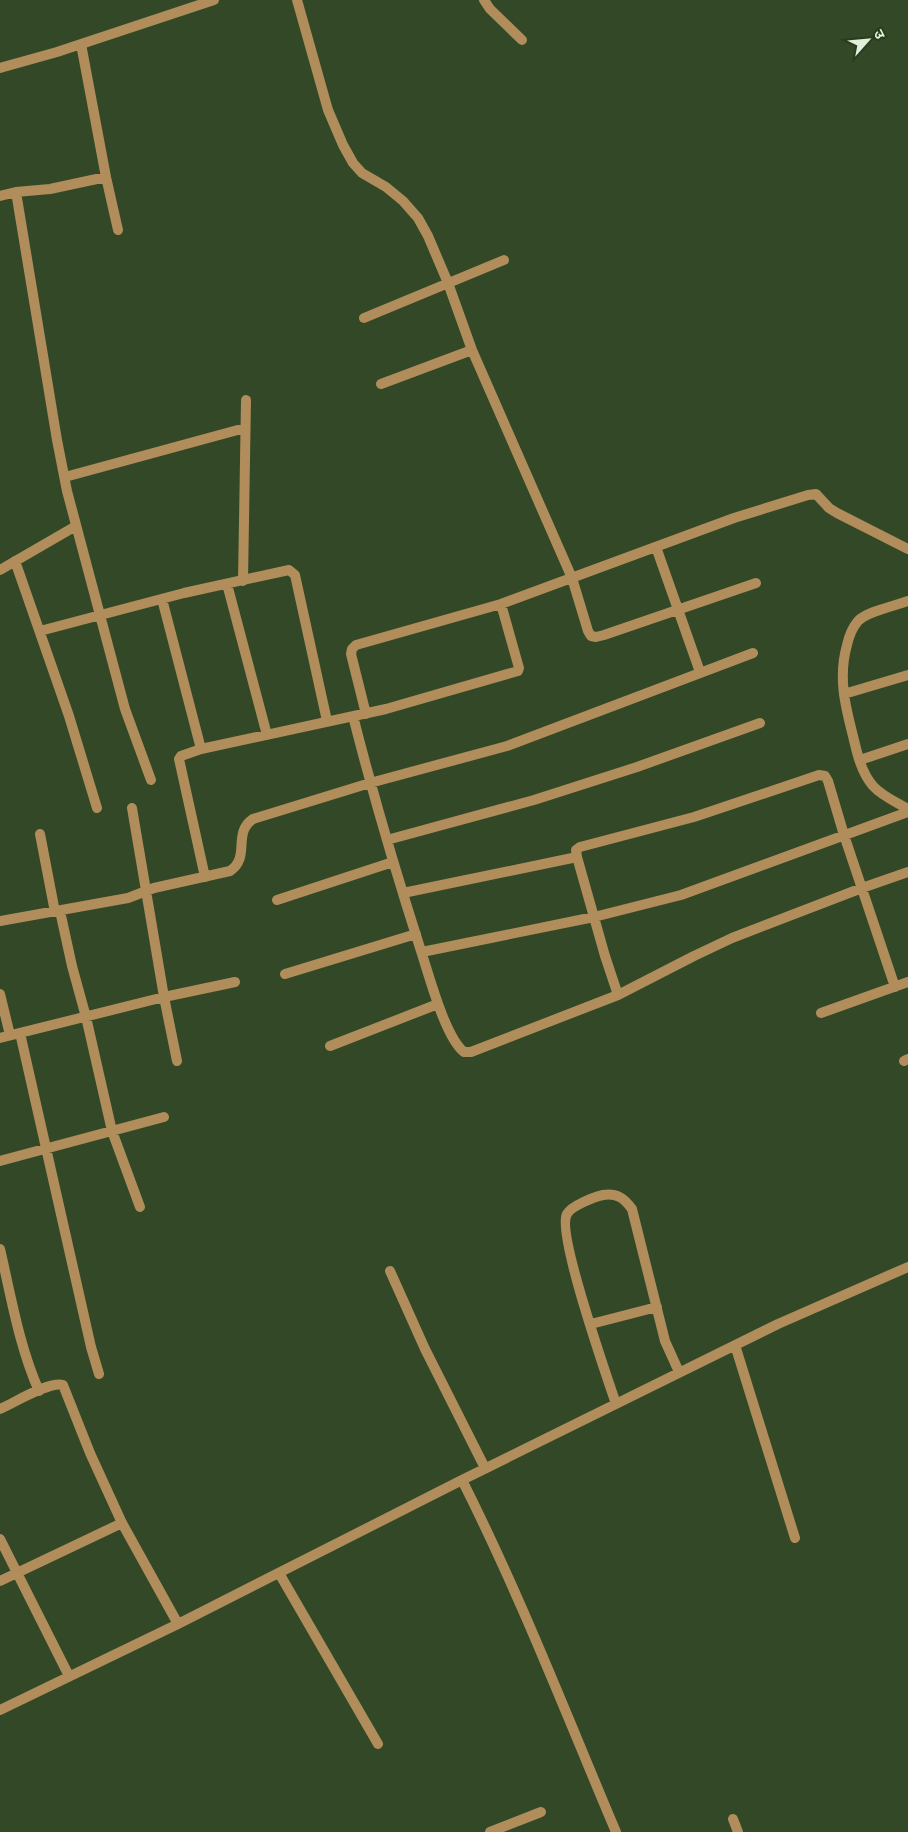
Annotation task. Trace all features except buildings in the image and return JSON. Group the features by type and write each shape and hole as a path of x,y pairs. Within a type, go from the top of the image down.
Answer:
{"street":[{"path":"0,68 81,44 214,0"},
{"path":"297,0 328,110 343,145 353,163 362,172 386,187 403,201 418,218 428,236 448,283 472,350 572,578 591,636 604,635 756,583"},
{"path":"484,0 490,9 522,40"},
{"path":"81,44 118,230"},
{"path":"0,196 16,192 50,189 106,177"},
{"path":"16,192 57,440 76,526 125,709 151,780"},
{"path":"364,318 504,260"},
{"path":"381,384 472,350"},
{"path":"242,581 246,400"},
{"path":"65,477 245,428"},
{"path":"366,714 351,654 352,649 356,645 502,604 734,518 808,495 816,494 829,508 837,513 908,548"},
{"path":"0,570 76,526"},
{"path":"656,547 700,672"},
{"path":"15,561 69,716 97,808"},
{"path":"40,631 184,592 289,570 295,575 327,721"},
{"path":"227,584 267,735"},
{"path":"162,599 201,749"},
{"path":"908,601 859,620 851,632 843,661 844,694 864,772 872,785 884,795 908,809"},
{"path":"205,877 179,759 181,756 201,749 366,714 518,671 519,668 502,604"},
{"path":"0,921 128,898 154,888 230,871 236,867 240,860 243,830 246,824 253,819 370,783 507,746 753,653"},
{"path":"844,694 908,675"},
{"path":"353,716 386,840 438,1004 459,1048 464,1052 471,1052 618,995 732,938 908,872"},
{"path":"386,840 534,800 760,723"},
{"path":"860,760 908,744"},
{"path":"618,995 576,850 586,844 694,817 819,774 828,781 895,987"},
{"path":"132,808 177,1062"},
{"path":"422,952 594,917 681,895 908,812"},
{"path":"40,834 58,912 86,1017 112,1131 140,1207"},
{"path":"403,893 577,857"},
{"path":"277,900 393,862"},
{"path":"285,974 416,934"},
{"path":"10,1035 164,997 235,982"},
{"path":"821,1013 908,982"},
{"path":"0,994 10,1035 46,1149 99,1374"},
{"path":"330,1046 438,1004"},
{"path":"0,1161 164,1117"},
{"path":"616,1404 571,1259 564,1224 566,1214 572,1207 602,1196 614,1195 625,1200 632,1209 665,1341 679,1372"},
{"path":"0,1249 3,1272 29,1370 39,1391"},
{"path":"0,1710 178,1624 679,1372 778,1324 908,1267"},
{"path":"390,1272 425,1349 485,1468"},
{"path":"591,1324 657,1307"},
{"path":"735,1345 795,1538"},
{"path":"0,1409 39,1391 58,1384 63,1385 90,1453 122,1523 178,1624"},
{"path":"462,1480 522,1608 616,1832"},
{"path":"0,1581 122,1523"},
{"path":"0,1539 69,1676"},
{"path":"279,1573 378,1744"},
{"path":"490,1832 541,1812"},
{"path":"733,1819 738,1832"}]}
